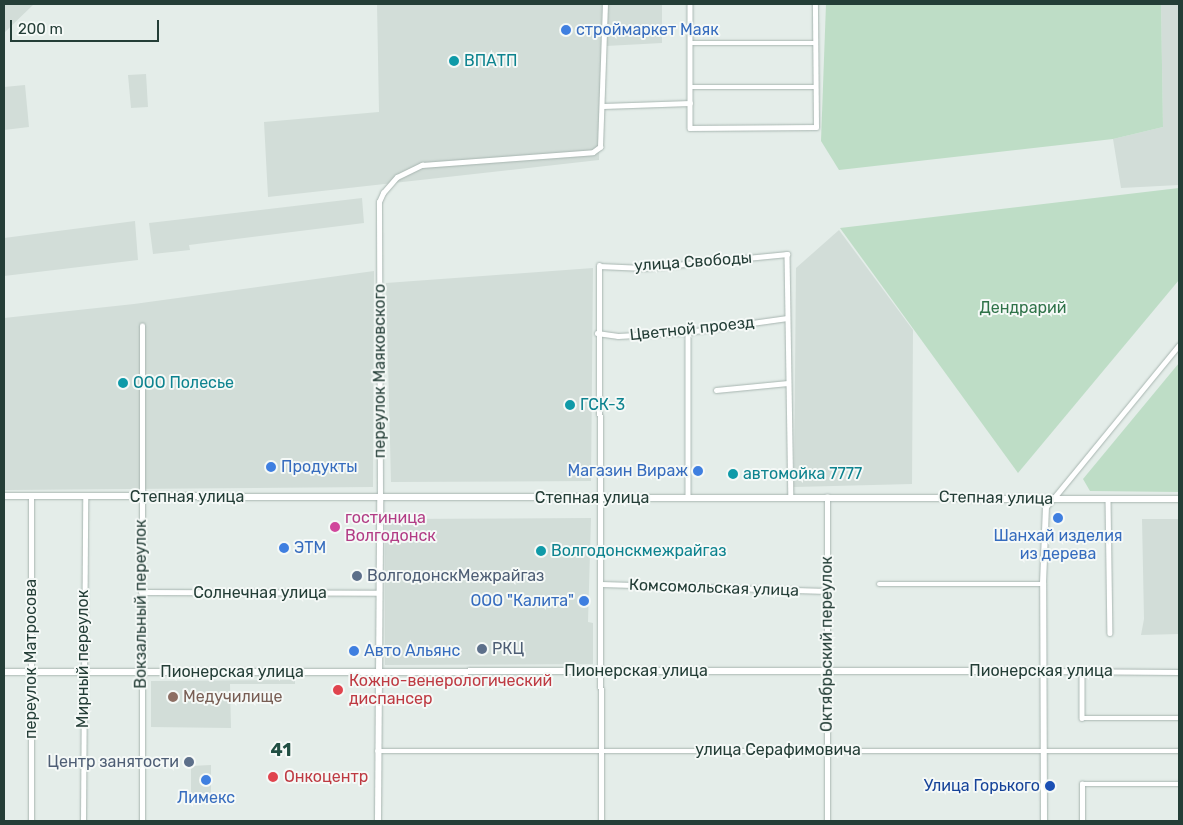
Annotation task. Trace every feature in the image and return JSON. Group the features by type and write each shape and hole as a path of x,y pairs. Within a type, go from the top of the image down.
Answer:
{"main road":[{"name":"Степная улица","path":"4,496 1179,499"}],"street":[{"name":"переулок Маяковского","path":"378,821 380,202 383,192 397,177 422,165 593,152 602,143 605,4"},
{"path":"690,4 690,128 816,127 815,4"},
{"path":"690,43 815,43"},
{"path":"690,87 815,87"},
{"path":"603,106 690,103"},
{"name":"улица Свободы","path":"597,333 599,266 644,268 788,254 787,318"},
{"path":"787,318 791,497"},
{"name":"Цветной проезд","path":"597,333 618,336 688,332 787,318"},
{"name":"Вокзальный переулок","path":"142,326 142,821"},
{"path":"688,332 688,498"},
{"path":"597,333 601,584 601,821"},
{"path":"1044,821 1043,584 1046,507 1179,345"},
{"path":"716,390 788,383"},
{"name":"переулок Матросова","path":"31,496 31,821"},
{"name":"Мирный переулок","path":"83,821 82,672 85,497"},
{"name":"Октябрьский переулок","path":"826,821 827,497"},
{"path":"1108,498 1110,633"},
{"name":"Комсомольская улица","path":"601,584 827,591"},
{"path":"879,584 1043,584"},
{"name":"Солнечная улица","path":"141,592 379,594"},
{"name":"Пионерская улица","path":"4,672 826,670 1179,672"},
{"path":"1082,672 1082,718 1179,718"},
{"name":"улица Серафимовича","path":"377,751 1179,751"},
{"path":"1082,821 1082,784 1179,784"}],"shaded area":[{"path":"4,4 34,4 4,33"},
{"path":"377,4 602,4 599,160 268,197 264,122 379,112"},
{"path":"607,4 662,4 662,43 606,46"},
{"path":"1161,4 1179,4 1179,185 1121,188 1113,139 1163,127"},
{"path":"146,74 148,107 131,108 128,75"},
{"path":"25,85 29,127 4,130 4,87"},
{"path":"362,198 364,223 189,245 190,250 153,254 149,223"},
{"path":"135,221 138,260 4,276 4,238"},
{"path":"839,230 913,330 912,484 794,487 796,268"},
{"path":"593,268 591,481 391,482 386,283"},
{"path":"374,271 373,487 4,490 4,318 134,304"},
{"path":"591,518 588,622 593,623 593,664 385,665 385,519"},
{"path":"1142,519 1179,519 1179,634 1141,635 1144,619"},
{"name":"Медучилище","path":"295,680 295,684 230,684 231,728 151,727 151,681"},
{"path":"211,765 211,793 191,794 191,766"}],"green space":[{"path":"826,4 1161,4 1163,127 1113,139 839,170 821,141"},
{"name":"Дендрарий","path":"1179,188 1179,280 1018,473 840,228"},
{"path":"1179,363 1179,492 1090,491 1083,479"}],"place":[{"name":"строймаркет Маяк","path":"566,30"},
{"name":"ВПАТП","path":"454,61"},
{"name":"ООО Полесье","path":"123,383"},
{"name":"ГСК-3","path":"570,405"},
{"name":"Продукты","path":"271,467"},
{"name":"Магазин Вираж","path":"698,471"},
{"name":"автомойка 7777","path":"733,474"},
{"name":"Шанхай изделия из дерева","path":"1058,518"},
{"name":"гостиница Волгодонск","path":"335,527"},
{"name":"ЭТМ","path":"284,548"},
{"name":"Волгодонскмежрайгаз","path":"541,551"},
{"name":"ВолгодонскМежрайгаз","path":"357,576"},
{"name":"ООО \"Калита\"","path":"584,601"},
{"name":"РКЦ","path":"482,649"},
{"name":"Авто Альянс","path":"354,651"},
{"name":"Кожно-венерологический диспансер","path":"338,690"},
{"name":"Медучилище","path":"173,697"},
{"name":"Центр занятости","path":"189,762"},
{"name":"Онкоцентр","path":"273,777"},
{"name":"Лимекс","path":"206,780"},
{"name":"Улица Горького","path":"1050,786"}],"district":[{"name":"41","path":"281,750"}]}
